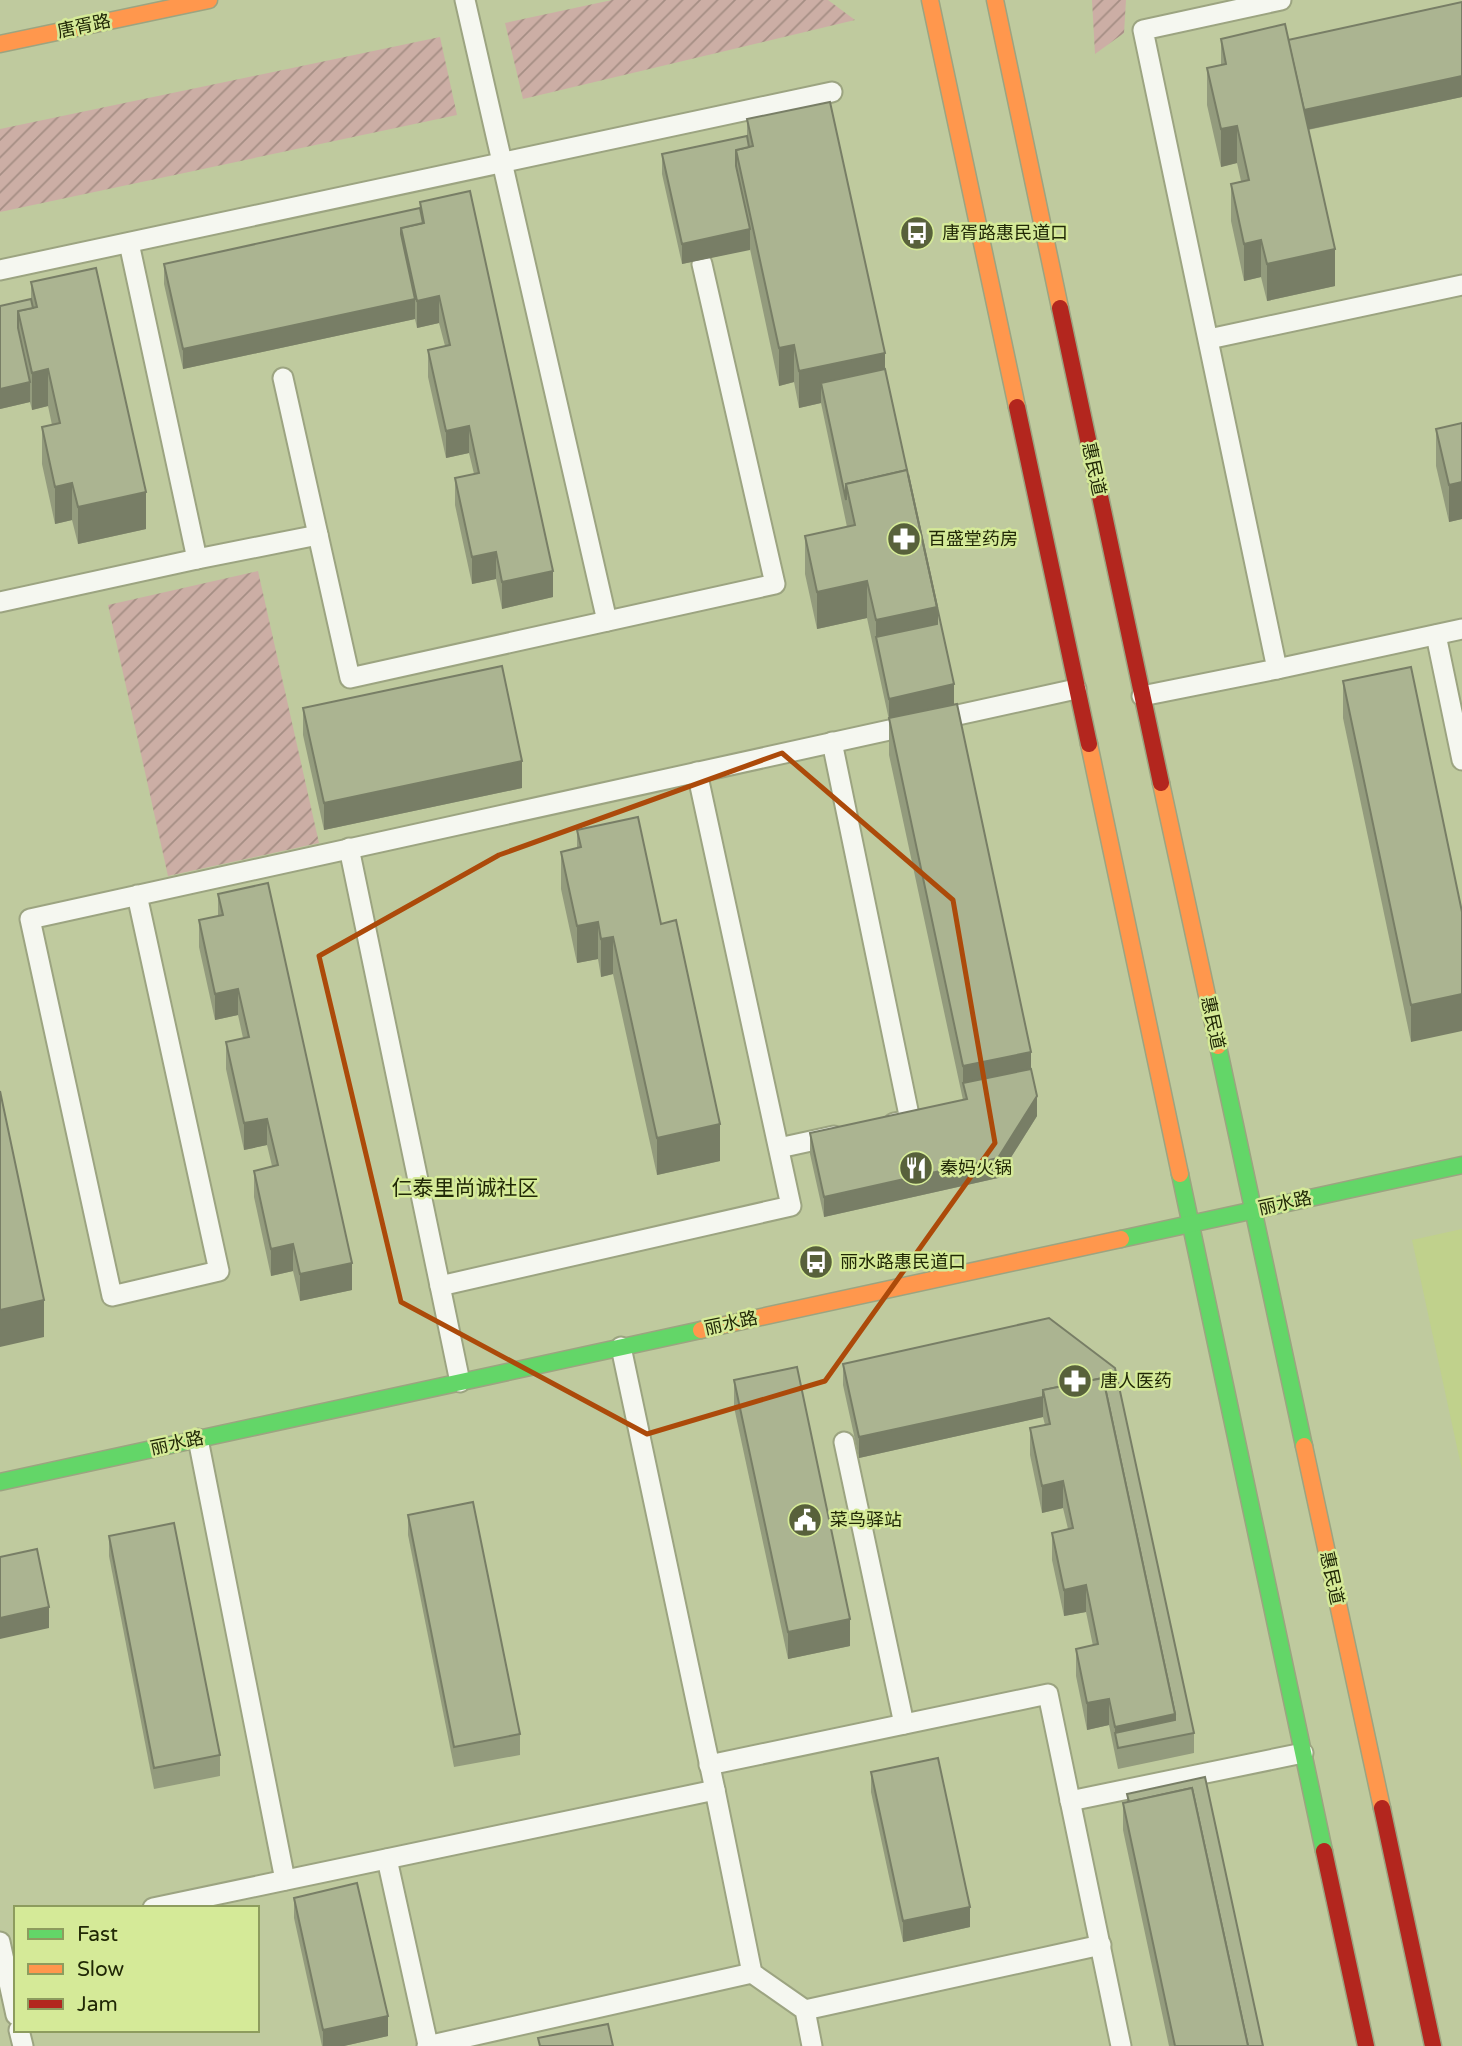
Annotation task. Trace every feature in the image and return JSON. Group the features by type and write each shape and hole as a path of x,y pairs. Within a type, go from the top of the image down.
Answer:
{"main road":[{"name":"唐胥路","path":"0,44 209,0"},
{"path":"930,0 1366,2046"},
{"name":"惠民道","path":"995,0 1433,2046"},
{"name":"丽水路","path":"0,1482 1462,1165"}],"lane":[{"path":"465,0 500,163 607,621"},
{"path":"1278,668 1143,30 1281,0"},
{"path":"0,270 832,92"},
{"path":"129,243 197,559"},
{"path":"283,378 350,678 775,584 702,264"},
{"path":"1209,339 1462,285"},
{"path":"0,602 317,535"},
{"path":"1142,696 1462,629"},
{"path":"1436,635 1462,760"},
{"path":"137,895 219,1271 112,1296 30,919 137,895 349,848 1076,689"},
{"path":"779,1148 910,1120 832,742"},
{"path":"440,1286 791,1206 696,772"},
{"path":"349,848 460,1382"},
{"path":"621,1347 752,1973 804,2010 812,2046"},
{"path":"198,1439 285,1880"},
{"path":"844,1443 904,1724"},
{"path":"709,1765 1048,1694 1121,2046"},
{"path":"1070,1801 1303,1753"},
{"path":"162,1906 715,1790"},
{"path":"387,1859 427,2046 752,1973"},
{"path":"0,1941 14,2006"},
{"path":"804,2010 1101,1945"}],"highlighted area":[{"path":"782,753 953,900 995,1143 825,1381 647,1434 401,1302 319,956 499,855"}],"shaded area":[{"path":"612,0 828,0 855,20 523,99 505,23"},
{"path":"1092,0 1126,0 1124,33 1095,54"},
{"path":"440,37 457,115 0,212 0,129"},
{"path":"258,571 319,843 168,876 108,605"},
{"path":"1462,1229 1462,1470 1412,1240"}],"building":[{"path":"1462,2 1462,76 1304,110 1288,40"},
{"path":"1285,24 1335,249 1267,264 1261,240 1244,244 1231,184 1249,180 1237,126 1221,129 1207,68 1226,64 1221,39"},
{"path":"830,102 885,353 799,371 794,345 779,348 736,150 753,146 747,119"},
{"path":"747,136 749,147 736,150 736,166 750,229 682,244 662,154"},
{"path":"470,191 553,571 502,582 496,552 472,557 455,478 479,473 469,426 446,431 428,350 450,345 439,296 417,301 401,228 424,223 420,202"},
{"path":"420,208 423,223 401,228 415,299 183,349 164,264"},
{"path":"96,268 146,492 78,507 72,483 55,487 42,427 60,423 48,369 32,373 18,311 37,307 31,282"},
{"path":"31,299 33,308 18,311 18,328 30,382 0,389 0,306"},
{"path":"885,369 907,470 846,484 846,500 821,383"},
{"path":"1462,423 1462,482 1449,485 1436,429"},
{"path":"907,470 937,607 876,620 867,581 817,592 805,536 855,525 846,484"},
{"path":"908,474 954,684 889,699 876,637 937,624 937,607"},
{"path":"502,666 522,761 324,803 303,708"},
{"path":"1411,667 1462,912 1462,994 1411,1005 1343,681"},
{"path":"957,704 1031,1052 963,1066 889,718"},
{"path":"638,817 661,924 676,920 720,1124 657,1138 613,937 601,939 598,922 577,926 561,852 581,847 577,830"},
{"path":"268,883 352,1263 300,1274 293,1244 271,1249 254,1171 278,1165 267,1119 244,1123 226,1042 249,1037 238,989 215,994 199,920 223,915 218,894"},
{"path":"1031,1069 1037,1096 998,1158 824,1197 810,1133 967,1099 963,1083"},
{"path":"0,1091 44,1300 0,1310"},
{"path":"1049,1318 1115,1368 1194,1733 1118,1748 1115,1733 1175,1720 1175,1714 1103,1378 1043,1390 1043,1397 859,1437 843,1364"},
{"path":"797,1367 850,1619 788,1632 734,1380"},
{"path":"1103,1378 1175,1714 1115,1727 1109,1699 1087,1703 1076,1649 1098,1644 1086,1585 1064,1590 1052,1533 1073,1528 1063,1481 1042,1486 1030,1428 1050,1424 1043,1390"},
{"path":"473,1502 520,1734 454,1747 408,1515"},
{"path":"174,1523 220,1755 154,1768 109,1536"},
{"path":"37,1549 49,1607 0,1618 0,1557"},
{"path":"938,1758 970,1907 903,1921 871,1772"},
{"path":"1205,1777 1263,2046 1248,2046 1192,1788 1129,1802 1127,1794"},
{"path":"1192,1788 1248,2046 1175,2046 1123,1803"},
{"path":"357,1883 388,2016 323,2030 294,1898"},
{"path":"608,2024 613,2046 540,2046 538,2038"}],"traffic: fast":[{"path":"1218,1046 1304,1446"},
{"path":"1121,1239 1462,1165"},
{"path":"1180,1174 1324,1851"},
{"path":"0,1482 701,1330"}],"traffic: slow":[{"path":"0,44 209,0"},
{"path":"930,0 1017,407"},
{"path":"995,0 1060,308"},
{"path":"1089,744 1180,1174"},
{"path":"1161,783 1218,1046"},
{"path":"701,1330 1121,1239"},
{"path":"1304,1446 1382,1808"}],"traffic: jam":[{"path":"1060,308 1161,783"},
{"path":"1017,407 1089,744"},
{"path":"1382,1808 1433,2046"},
{"path":"1324,1851 1366,2046"}],"place":[{"name":"唐胥路惠民道口","path":"917,233"},
{"name":"百盛堂药房","path":"904,539"},
{"name":"秦妈火锅","path":"916,1168"},
{"name":"丽水路惠民道口","path":"816,1262"},
{"name":"唐人医药","path":"1075,1381"},
{"name":"菜鸟驿站","path":"805,1520"}],"district":[{"name":"仁泰里尚诚社区","path":"465,1188"}]}
